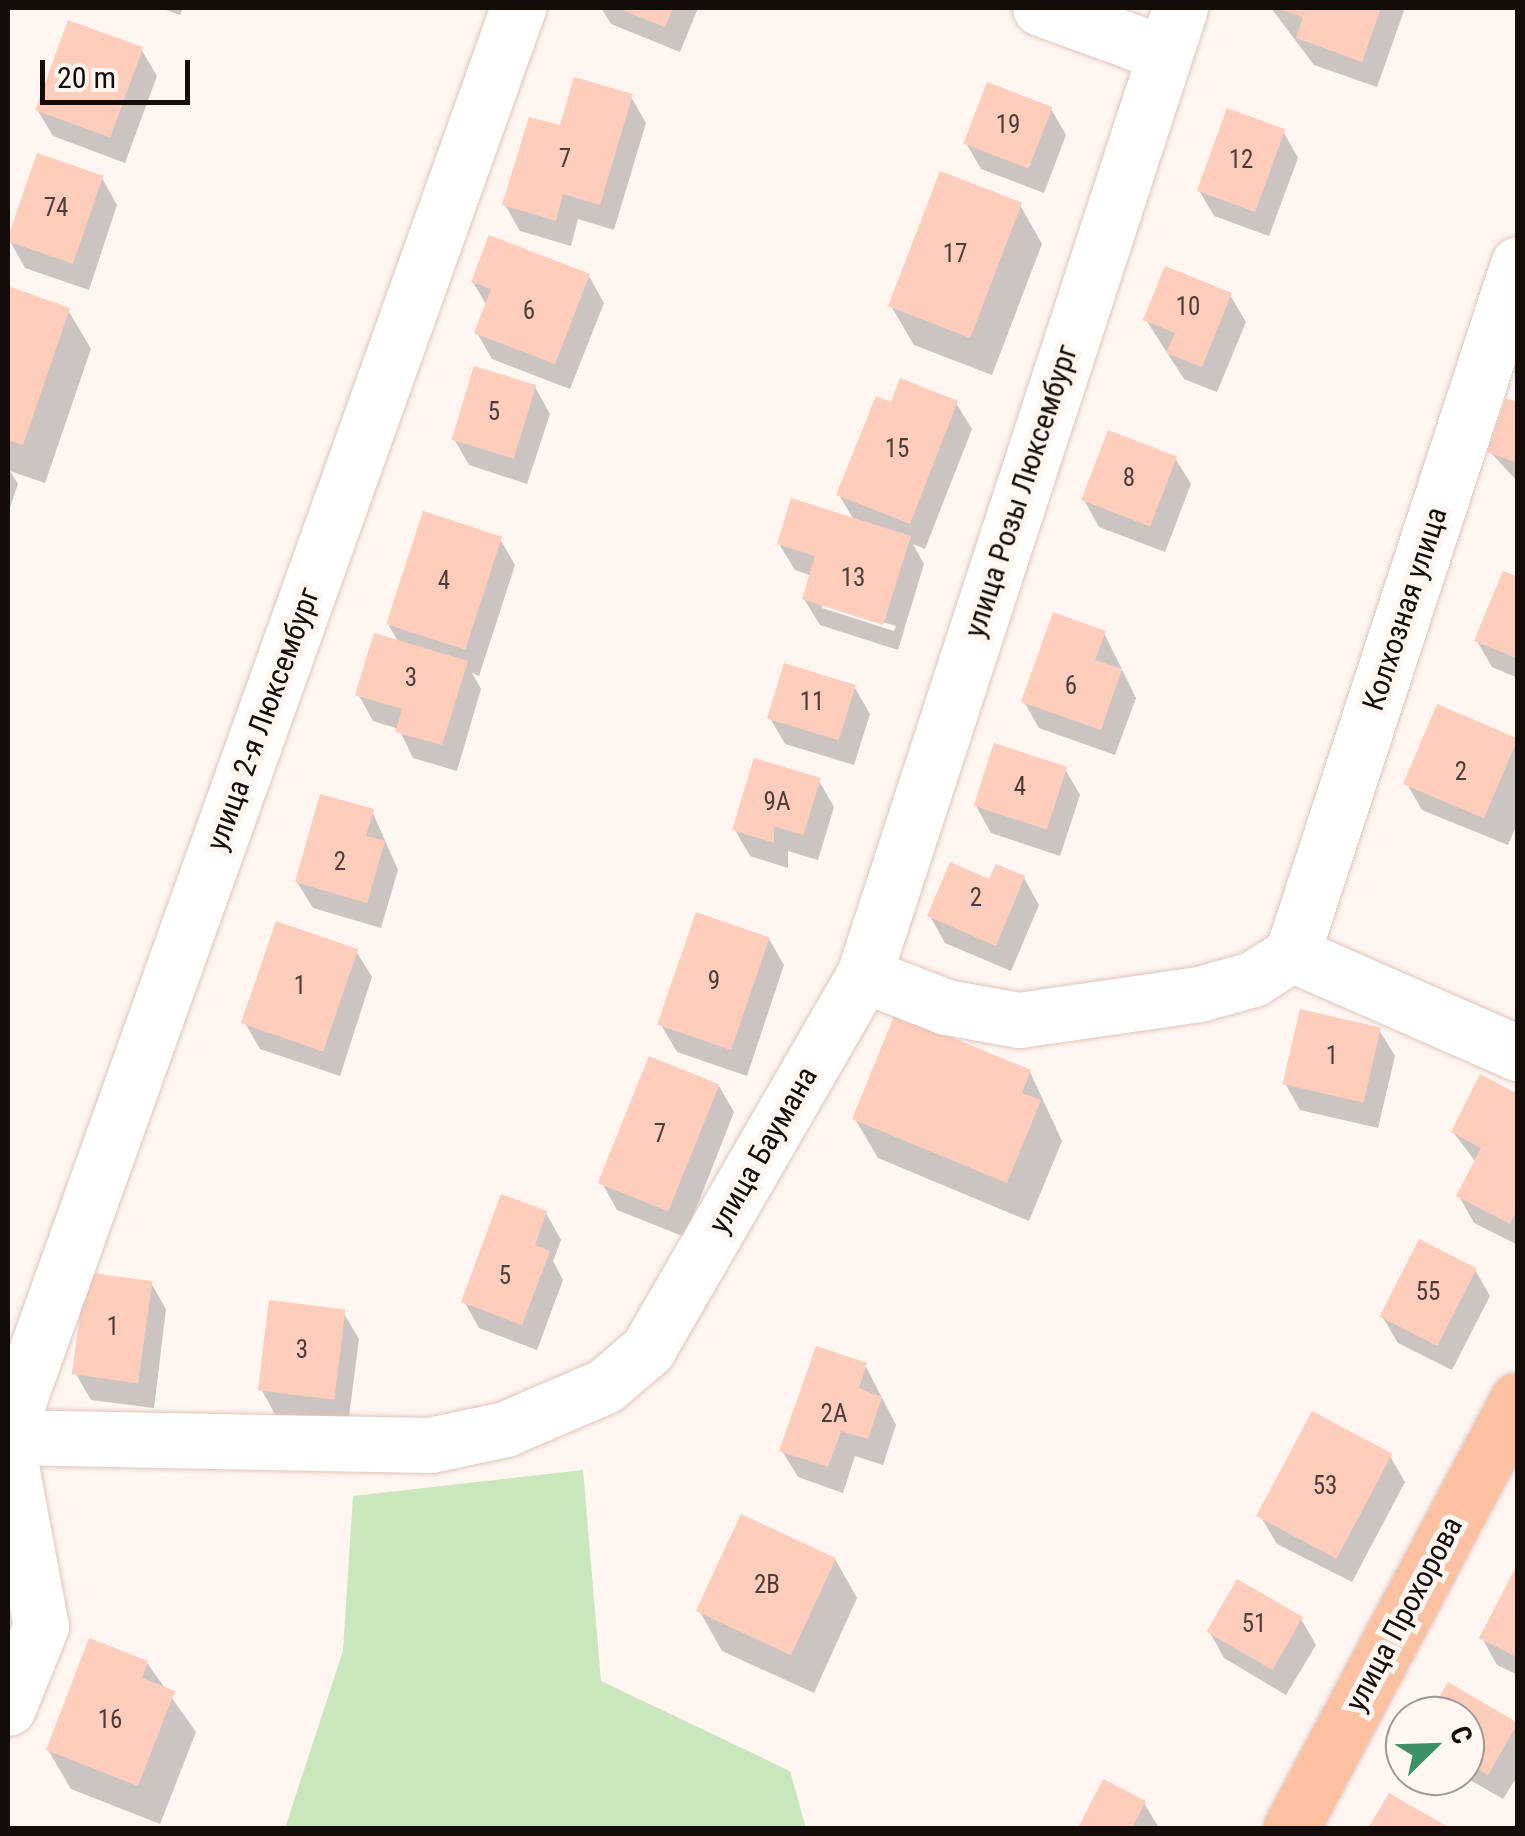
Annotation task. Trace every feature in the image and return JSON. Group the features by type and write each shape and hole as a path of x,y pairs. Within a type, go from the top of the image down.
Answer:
{"main road":[{"name":"улица Прохорова","path":"1291,1828 1518,1400"}],"street":[{"name":"улица 2-я Люксембург","path":"8,1433 518,8"},
{"path":"1040,8 1171,30"},
{"name":"улица Розы Люксембург","path":"864,976 1171,30"},
{"name":"Колхозная улица","path":"1292,954 1518,264"},
{"path":"864,976 946,1007 1020,1020 1199,994 1253,978 1292,954 1518,1053"},
{"name":"улица Баумана","path":"8,1433 430,1445 505,1430 590,1394 648,1349 864,976"},
{"path":"8,1450 41,1626 8,1708"}],"green space":[{"path":"583,1470 601,1681 790,1771 806,1828 285,1828 343,1651 353,1496"}],"building":[{"path":"617,8 673,8 665,27"},
{"path":"1276,8 1381,8 1362,62 1296,38 1303,17"},
{"path":"68,20 143,47 110,138 35,110"},
{"path":"574,77 633,94 600,205 563,194 556,221 502,205 529,117 560,125"},
{"path":"987,82 1052,107 1029,169 963,144"},
{"path":"1227,108 1285,129 1255,212 1197,191"},
{"path":"37,153 103,176 73,264 8,241"},
{"path":"940,171 1022,203 970,338 888,306"},
{"path":"489,235 590,274 555,364 474,333 491,289 471,282"},
{"path":"1165,266 1232,293 1202,367 1166,353 1175,333 1143,320"},
{"path":"8,286 70,308 23,445 8,440"},
{"path":"474,366 536,385 514,459 451,440"},
{"path":"900,378 958,401 910,524 836,495 876,396 891,402"},
{"path":"1506,398 1518,402 1518,463 1487,452"},
{"path":"1108,430 1177,457 1150,527 1081,500"},
{"path":"791,498 911,536 883,625 802,599 815,556 777,544"},
{"path":"423,511 502,537 465,650 386,624"},
{"path":"1503,571 1518,577 1518,659 1474,641"},
{"path":"1053,612 1106,631 1095,660 1122,669 1101,730 1021,702"},
{"path":"374,633 468,661 442,745 395,732 402,709 355,695"},
{"path":"784,663 856,685 839,740 767,718"},
{"path":"1437,704 1518,738 1484,818 1403,784"},
{"path":"994,743 1067,767 1047,830 974,806"},
{"path":"754,758 821,778 803,835 774,826 774,843 732,830"},
{"path":"320,794 374,809 366,836 385,841 367,903 295,882"},
{"path":"950,862 989,879 996,864 1025,876 996,946 927,916"},
{"path":"696,912 770,937 731,1050 657,1025"},
{"path":"276,921 358,949 323,1051 241,1023"},
{"path":"1300,1009 1381,1028 1364,1103 1283,1084"},
{"path":"895,1014 1031,1070 1022,1093 1041,1100 1007,1183 852,1119"},
{"path":"649,1056 719,1084 668,1211 598,1183"},
{"path":"1480,1074 1518,1094 1518,1209 1510,1224 1456,1196 1481,1148 1451,1132"},
{"path":"501,1194 547,1211 535,1245 550,1251 522,1325 461,1302"},
{"path":"1419,1239 1477,1269 1437,1346 1380,1317"},
{"path":"86,1272 152,1281 138,1383 72,1374"},
{"path":"269,1300 345,1309 334,1400 258,1390"},
{"path":"816,1346 867,1363 859,1388 882,1397 868,1439 841,1431 828,1467 779,1451"},
{"path":"1312,1411 1392,1454 1336,1559 1256,1516"},
{"path":"741,1514 836,1558 791,1655 696,1611"},
{"path":"1518,1563 1518,1658 1479,1638"},
{"path":"1237,1579 1303,1617 1272,1670 1206,1632"},
{"path":"89,1638 148,1661 142,1678 175,1691 138,1786 46,1750"},
{"path":"1448,1682 1472,1696 1440,1696"},
{"path":"1485,1704 1518,1723 1488,1775 1485,1773"},
{"path":"1103,1779 1146,1801 1132,1828 1078,1828"},
{"path":"1387,1796 1394,1796 1450,1828 1368,1828"}]}
